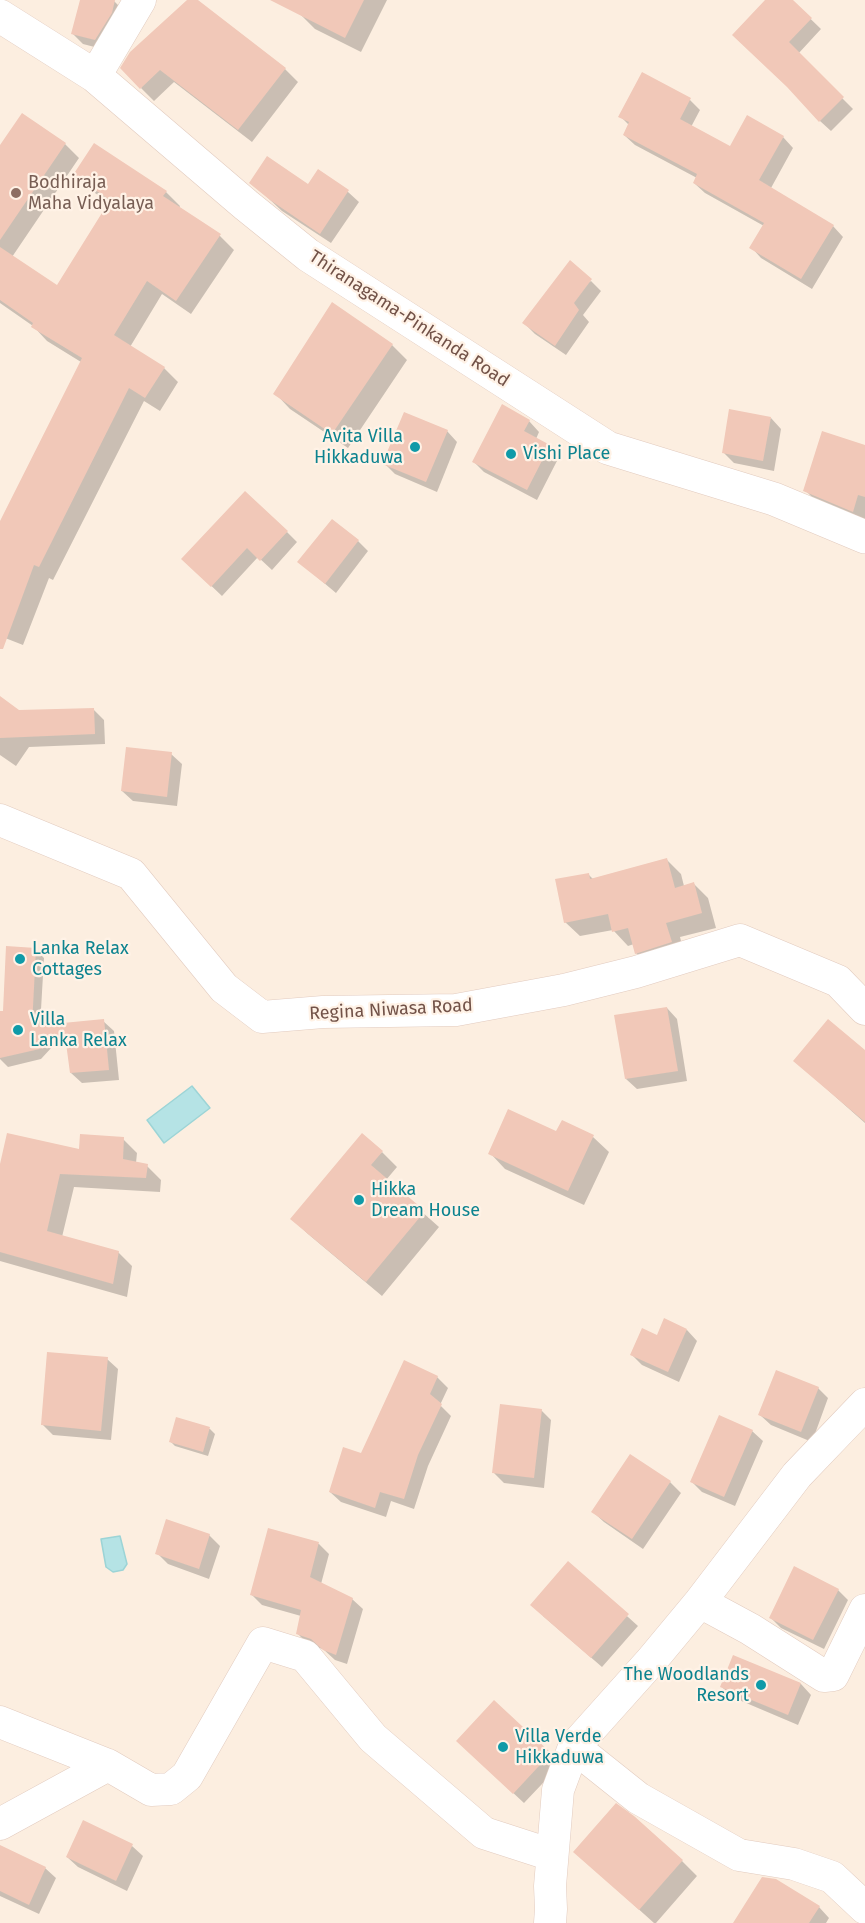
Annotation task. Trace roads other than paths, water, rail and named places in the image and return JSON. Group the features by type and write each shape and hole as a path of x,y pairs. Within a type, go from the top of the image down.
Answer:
{"street":[{"path":"96,76 140,0"},
{"name":"Thiranagama-Pinkanda Road","path":"0,16 96,76 308,255 608,448 774,499 865,537"},
{"name":"Regina Niwasa Road","path":"0,820 131,874 224,988 261,1017 323,1012 456,1011 564,990 636,972 740,940 838,981 865,1009"},
{"path":"550,1923 552,1855 558,1790 574,1747 700,1602 797,1475 865,1404"},
{"path":"700,1602 750,1629 824,1676 830,1677 865,1610"},
{"path":"0,1722 108,1765 151,1790 171,1789 187,1776 263,1644 305,1656 374,1738 484,1833 552,1855"},
{"path":"574,1747 638,1798 739,1855 794,1864 832,1877 865,1908"},
{"path":"0,1824 108,1765"}],"water":[{"path":"192,1086 210,1108 164,1143 147,1120"},
{"path":"120,1536 127,1564 123,1570 113,1572 106,1567 101,1539"}],"place":[{"name":"Bodhiraja Maha Vidyalaya","path":"16,193"},
{"name":"Avita Villa Hikkaduwa","path":"415,447"},
{"name":"Vishi Place","path":"511,454"},
{"name":"Lanka Relax Cottages","path":"20,959"},
{"name":"Villa Lanka Relax","path":"18,1030"},
{"name":"Hikka Dream House","path":"359,1200"},
{"name":"The Woodlands Resort","path":"761,1685"},
{"name":"Villa Verde Hikkaduwa","path":"503,1747"}]}
